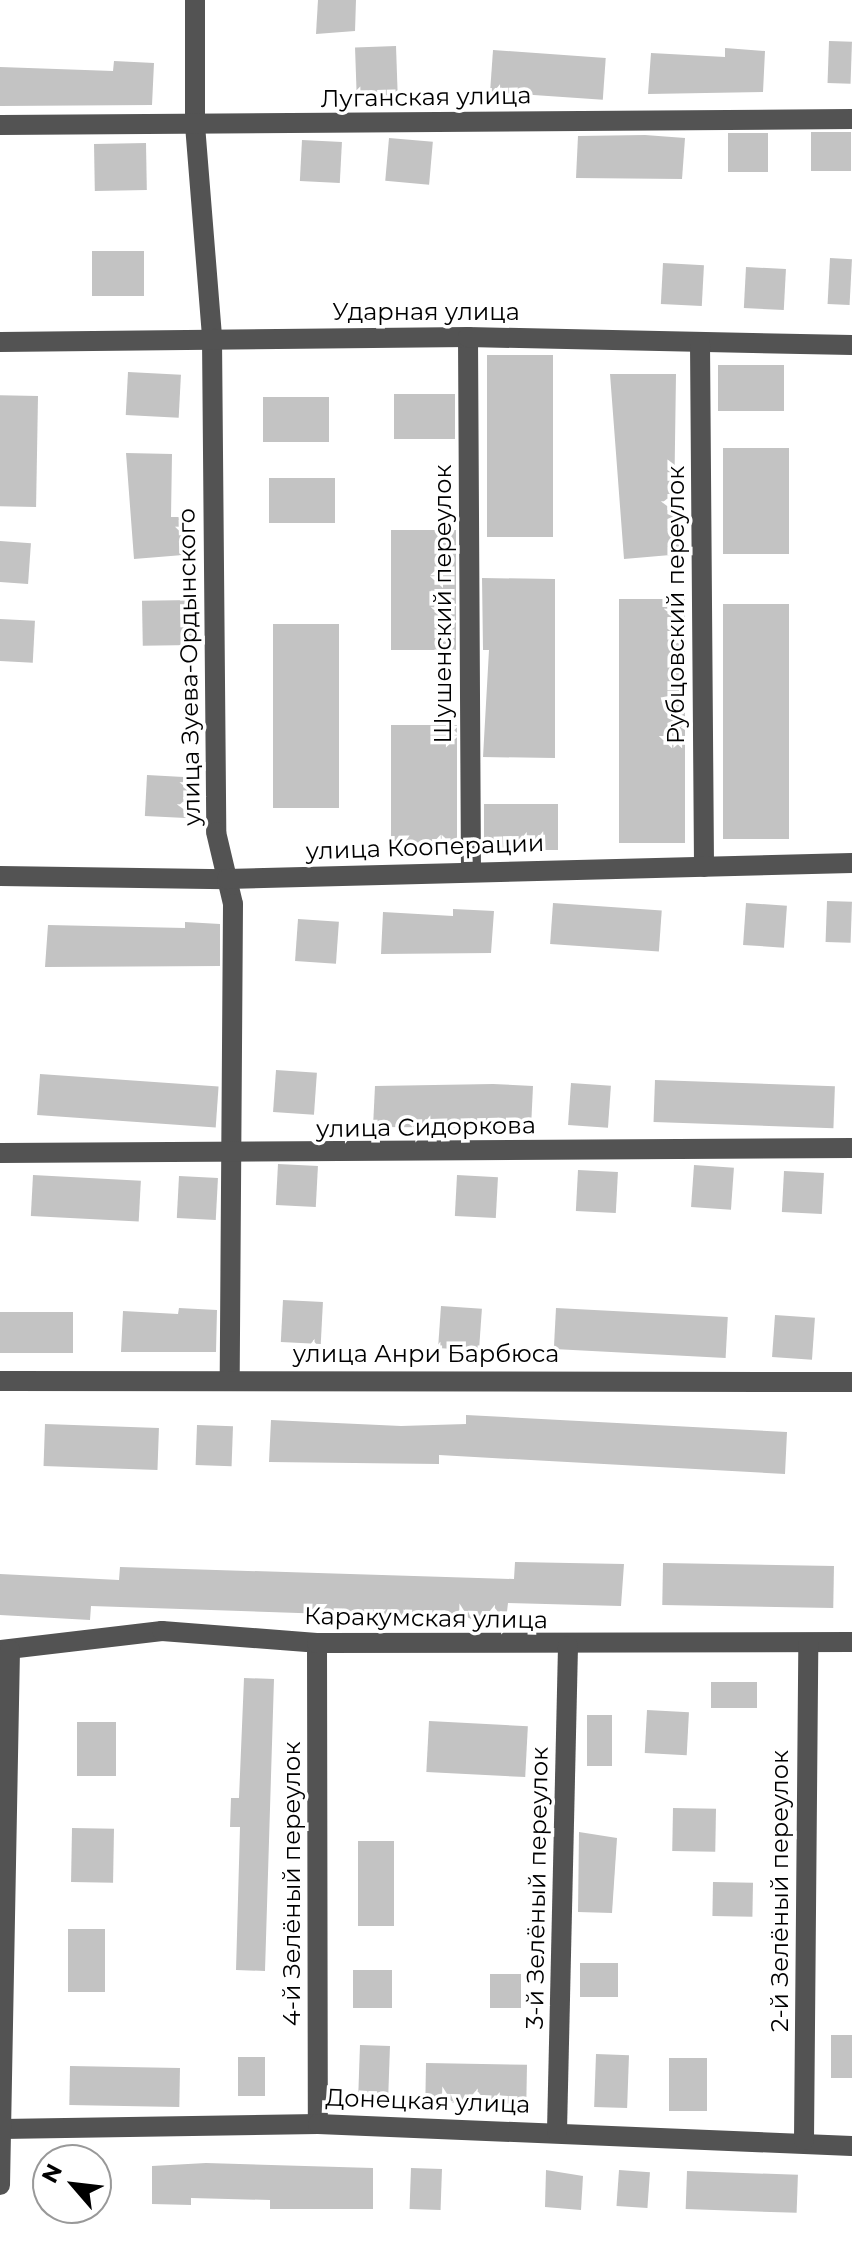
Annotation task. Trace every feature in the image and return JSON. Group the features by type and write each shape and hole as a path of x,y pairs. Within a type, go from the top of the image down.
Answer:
{"street":[{"name":"улица Зуева-Ордынского","path":"195,0 195,125 212,338 216,832 233,904 230,1379"},
{"name":"Луганская улица","path":"0,125 852,119"},
{"name":"Ударная улица","path":"0,342 468,337 852,345"},
{"name":"Шушенский переулок","path":"468,337 471,871"},
{"name":"Рубцовский переулок","path":"700,343 704,867"},
{"name":"улица Кооперации","path":"0,876 227,879 852,863"},
{"name":"улица Сидоркова","path":"0,1153 232,1156 852,1148"},
{"name":"улица Анри Барбюса","path":"0,1381 852,1382"},
{"name":"Каракумская улица","path":"5,1650 162,1631 317,1643 568,1646 852,1642"},
{"name":"4-й Зелёный переулок","path":"317,1643 318,2124"},
{"name":"2-й Зелёный переулок","path":"804,2140 808,1643"},
{"name":"3-й Зелёный переулок","path":"557,2131 568,1646"},
{"path":"0,2185 5,1650"},
{"name":"Донецкая улица","path":"2,2129 318,2124 804,2140 852,2146"}],"building":[{"path":"318,0 356,0 355,31 316,34"},
{"path":"829,41 852,42 851,84 828,83"},
{"path":"396,46 398,95 357,96 355,47"},
{"path":"725,48 765,51 763,92 648,94 651,53 725,57"},
{"path":"493,50 606,58 603,100 490,92"},
{"path":"114,61 154,63 152,105 0,106 0,67 113,71"},
{"path":"811,132 851,132 851,171 811,171"},
{"path":"728,133 768,133 768,172 728,172"},
{"path":"578,136 685,138 682,179 576,178"},
{"path":"389,138 433,142 429,185 385,181"},
{"path":"302,140 342,142 340,183 300,181"},
{"path":"146,143 147,190 95,191 94,144"},
{"path":"92,251 144,251 144,296 92,296"},
{"path":"830,258 852,259 850,305 828,304"},
{"path":"663,263 704,265 702,306 661,304"},
{"path":"746,267 786,269 784,310 744,308"},
{"path":"487,355 553,355 553,537 487,537"},
{"path":"718,365 784,365 784,411 718,411"},
{"path":"128,372 181,375 179,418 126,415"},
{"path":"610,374 676,374 674,513 682,554 624,559"},
{"path":"394,394 455,394 455,439 394,439"},
{"path":"0,395 38,396 36,507 0,506"},
{"path":"263,397 329,397 329,442 263,442"},
{"path":"723,448 789,448 789,554 723,554"},
{"path":"126,453 172,454 171,517 180,517 183,555 134,559"},
{"path":"269,478 335,478 335,523 269,523"},
{"path":"391,530 456,530 456,650 391,650"},
{"path":"0,541 31,543 28,584 0,582"},
{"path":"482,578 555,579 555,758 483,757 489,650 483,650"},
{"path":"619,599 685,599 685,843 619,843"},
{"path":"192,600 193,645 143,646 142,601"},
{"path":"723,604 789,604 789,839 723,839"},
{"path":"0,619 35,621 33,663 0,661"},
{"path":"273,624 339,624 339,808 273,808"},
{"path":"391,725 457,725 457,843 391,843"},
{"path":"147,775 188,777 186,818 145,816"},
{"path":"484,804 558,804 558,850 492,850 484,843"},
{"path":"827,901 852,902 851,943 826,942"},
{"path":"553,903 662,911 659,952 550,944"},
{"path":"746,903 787,906 784,948 743,945"},
{"path":"453,909 494,911 491,953 381,954 383,912 453,916"},
{"path":"298,919 339,922 336,964 295,961"},
{"path":"185,922 220,924 220,966 45,967 48,925 185,928"},
{"path":"276,1070 317,1073 314,1115 273,1112"},
{"path":"40,1074 219,1086 216,1127 37,1115"},
{"path":"655,1080 835,1086 833,1128 654,1122"},
{"path":"571,1083 611,1086 608,1128 568,1125"},
{"path":"375,1086 533,1086 531,1128 373,1127"},
{"path":"278,1164 318,1166 316,1207 276,1205"},
{"path":"694,1165 734,1168 731,1210 691,1207"},
{"path":"578,1170 618,1172 616,1213 576,1211"},
{"path":"784,1171 824,1173 822,1214 782,1212"},
{"path":"33,1175 141,1181 139,1222 31,1216"},
{"path":"457,1175 498,1177 496,1218 455,1216"},
{"path":"179,1176 218,1178 216,1220 177,1218"},
{"path":"283,1300 323,1302 321,1344 281,1342"},
{"path":"441,1306 482,1309 479,1351 438,1348"},
{"path":"179,1308 217,1310 216,1352 121,1352 123,1311 178,1314"},
{"path":"556,1308 728,1317 726,1358 554,1349"},
{"path":"0,1312 73,1312 73,1353 0,1353"},
{"path":"775,1315 815,1318 812,1360 772,1357"},
{"path":"466,1415 787,1432 785,1474 439,1455 439,1464 269,1462 271,1420 401,1426 466,1424"},
{"path":"45,1424 159,1428 157,1470 44,1466"},
{"path":"197,1425 233,1426 232,1466 196,1465"},
{"path":"515,1562 624,1564 621,1606 508,1603 506,1620 91,1606 90,1620 0,1615 0,1574 119,1580 120,1567 514,1579"},
{"path":"663,1563 834,1566 833,1608 662,1605"},
{"path":"244,1678 274,1679 265,1971 236,1970 240,1827 230,1827 231,1798 239,1798"},
{"path":"711,1682 757,1682 757,1708 711,1708"},
{"path":"647,1710 689,1712 687,1755 645,1753"},
{"path":"587,1715 612,1715 612,1766 587,1766"},
{"path":"429,1721 528,1726 525,1777 426,1772"},
{"path":"77,1722 116,1722 116,1776 77,1776"},
{"path":"673,1808 716,1809 715,1852 672,1851"},
{"path":"72,1828 114,1829 113,1883 71,1882"},
{"path":"579,1832 617,1838 612,1913 578,1912"},
{"path":"358,1841 394,1841 394,1926 358,1926"},
{"path":"713,1882 753,1883 752,1917 712,1916"},
{"path":"68,1929 105,1929 105,1992 68,1992"},
{"path":"580,1963 618,1963 618,1997 580,1997"},
{"path":"353,1970 392,1970 392,2008 353,2008"},
{"path":"490,1974 521,1974 521,2008 490,2008"},
{"path":"831,2035 852,2035 852,2078 831,2078"},
{"path":"360,2045 390,2046 388,2093 358,2092"},
{"path":"596,2054 629,2055 627,2108 594,2107"},
{"path":"238,2057 265,2057 265,2096 238,2096"},
{"path":"669,2058 707,2058 707,2111 669,2111"},
{"path":"426,2063 527,2065 526,2104 425,2102"},
{"path":"70,2066 180,2068 179,2107 69,2105"},
{"path":"206,2163 373,2168 373,2209 270,2209 270,2200 191,2198 191,2205 152,2204 152,2166"},
{"path":"411,2168 442,2169 441,2210 410,2209"},
{"path":"546,2170 583,2176 581,2210 545,2207"},
{"path":"619,2170 650,2172 647,2208 616,2206"},
{"path":"687,2171 798,2175 797,2213 686,2209"}]}
